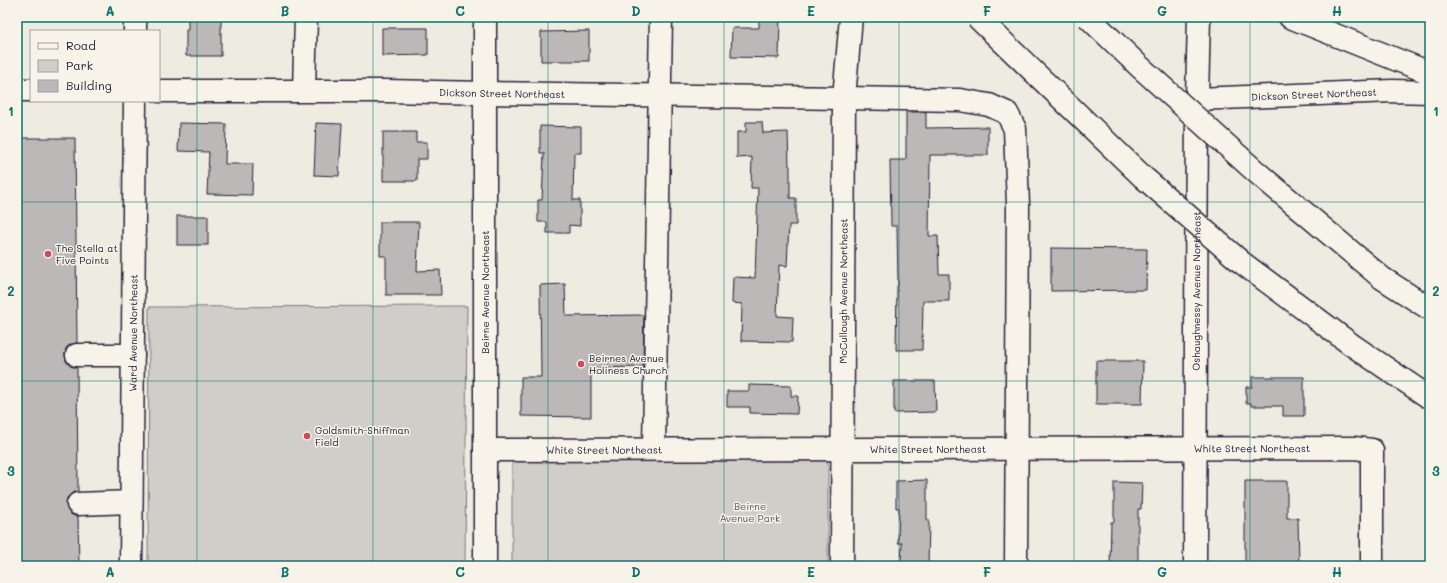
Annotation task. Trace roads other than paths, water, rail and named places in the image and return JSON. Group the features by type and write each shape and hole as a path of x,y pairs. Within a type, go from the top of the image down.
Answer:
{"main road":[{"path":"134,17 135,30"},
{"path":"304,90 306,17"},
{"name":"Beirne Avenue Northeast","path":"485,17 485,566"},
{"path":"654,450 661,17"},
{"name":"McCullough Avenue Northeast","path":"842,566 844,98 851,17"},
{"path":"977,17 1143,177 1240,262 1352,345 1430,398"},
{"path":"1088,17 1139,66 1254,170 1382,278 1430,309"},
{"name":"Oshaughnessy Avenue Northeast","path":"1195,566 1197,99 1199,17"},
{"path":"1290,17 1430,73"},
{"path":"17,90 30,90"},
{"name":"Dickson Street Northeast","path":"160,91 304,90 485,94 660,95 960,100 989,105 1007,113 1015,129 1018,205 1016,566"},
{"name":"Dickson Street Northeast","path":"1197,99 1392,91 1430,92"},
{"name":"Ward Avenue Northeast","path":"131,566 135,102"},
{"path":"77,355 133,355"},
{"name":"White Street Northeast","path":"485,450 1196,448 1354,448 1372,450 1372,566"},
{"path":"78,504 132,502"}],"place":[{"name":"The Stella at Five Points","path":"48,254"},
{"name":"Beirnes Avenue Holiness Church","path":"581,364"},
{"name":"Goldsmith-Shiffman Field","path":"307,436"}],"park label":[{"name":"Beirne Avenue Park","path":"750,512"}]}
